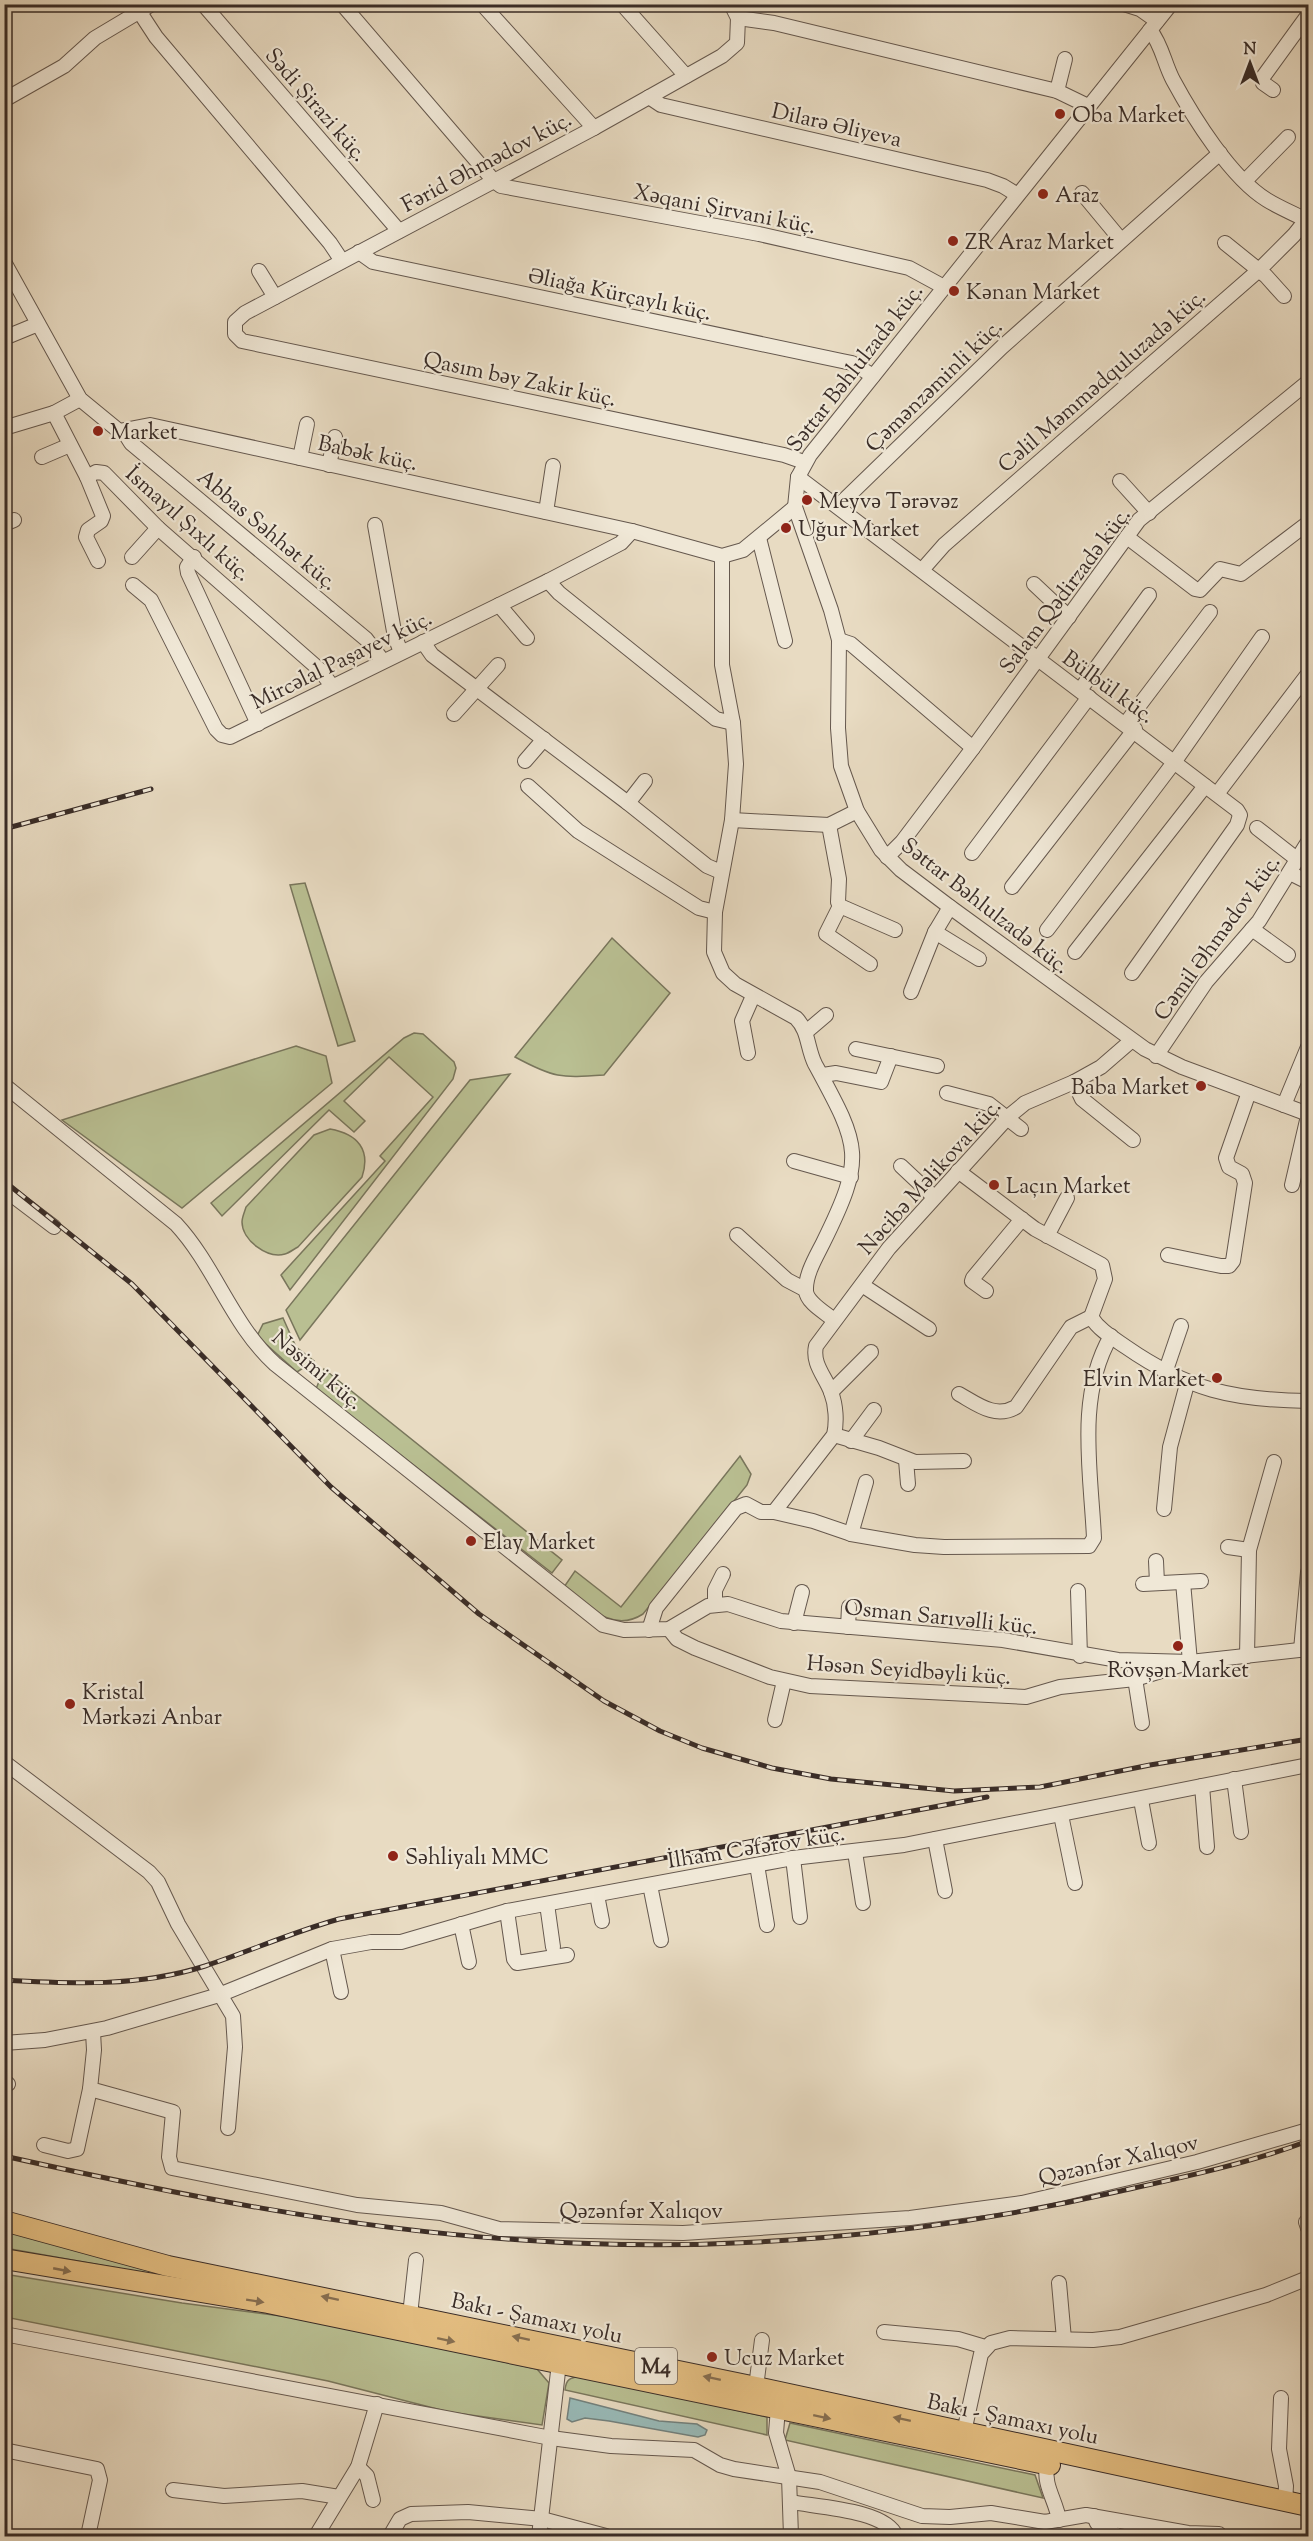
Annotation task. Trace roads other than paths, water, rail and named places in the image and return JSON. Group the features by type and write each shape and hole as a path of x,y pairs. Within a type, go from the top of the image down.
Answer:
{"highway":[{"name":"Bakı - Şamaxı yolu","path":"4,2221 168,2266 756,2387 1308,2506"},
{"name":"Bakı - Şamaxı yolu","path":"4,2259 268,2303 1308,2520"}],"street":[{"name":"Sədi Şirazi küç.","path":"203,4 399,231"},
{"path":"342,4 494,181"},
{"path":"482,4 594,128"},
{"path":"622,4 686,76"},
{"path":"731,4 738,18 774,23 1057,92 1088,106"},
{"path":"1124,4 1140,9 1154,25 1166,66 1220,153 1245,181 1268,201 1307,220"},
{"name":"Səttar Bəhlulzadə küç.","path":"1171,4 1016,194 804,462 798,477 795,507 831,610 839,640 839,750 846,784 857,811 887,857 950,907 1131,1041 1156,1056 1308,1115"},
{"path":"4,100 64,66 95,38 146,8 156,37 330,243 342,261"},
{"path":"1273,90 1263,83 1263,77 1308,15"},
{"name":"Fərid Əhmədov küç.","path":"234,328 239,317 594,128 732,50 739,35 738,18"},
{"path":"1057,92 1065,59"},
{"name":"Dilarə Əliyeva","path":"649,97 661,105 987,180 1004,186 1016,194"},
{"path":"1245,181 1288,137"},
{"name":"Çəmənzəminli küç.","path":"838,506 1002,347 1220,153"},
{"name":"Xəqani Şirvani küç.","path":"494,181 508,188 759,234 909,268 944,287"},
{"path":"1082,193 1121,240"},
{"name":"Cəlil Məmmədquluzadə küç.","path":"922,570 944,545 1259,270 1307,220"},
{"path":"1225,243 1259,270 1284,296"},
{"name":"Əliağa Kürçaylı küç.","path":"359,252 373,262 842,361 873,376"},
{"path":"4,262 80,399 114,428 124,432"},
{"path":"259,271 275,297"},
{"path":"4,338 38,324"},
{"name":"Qasım bəy Zakir küç.","path":"234,328 235,334 242,341 784,455 804,462"},
{"name":"Salam Qədirzadə küç.","path":"887,857 902,842 973,748 1127,537 1149,513 1308,382"},
{"path":"4,428 54,412 80,399"},
{"name":"İsmayıl Şıxlı küç.","path":"54,412 87,477 96,472 104,473 158,528 194,557 320,670 332,686"},
{"path":"300,458 307,424"},
{"name":"Babək küç.","path":"124,432 150,425 632,531 722,556"},
{"name":"Abbas Səhhət küç.","path":"124,432 131,443 366,639 383,661"},
{"path":"330,465 335,437"},
{"path":"42,457 70,445"},
{"path":"546,512 553,466"},
{"path":"87,477 103,516 101,521 88,530 86,537 98,561"},
{"name":"Bülbül küç.","path":"798,477 1038,660 1130,726 1238,810 1240,815 1237,825 1131,973"},
{"path":"1120,481 1149,513"},
{"path":"774,1512 834,1435 836,1421 831,1392 815,1361 815,1352 819,1339 834,1320 810,1300 806,1290 812,1266 841,1207 851,1177 852,1153 848,1129 811,1052 806,1032 796,1018 753,996 723,973 717,963 713,934 721,873 732,820 736,764 734,723 722,665 722,556 743,550 795,507"},
{"path":"1127,537 1195,590 1200,590 1215,571 1224,569 1241,574 1308,523"},
{"path":"375,525 395,637 401,652"},
{"path":"132,557 158,528"},
{"name":"Mircəlal Paşayev küç.","path":"133,585 145,594 156,608 222,735 230,737 548,581 621,543 632,531"},
{"path":"759,538 785,641"},
{"path":"194,557 187,567 188,573 258,724"},
{"path":"548,581 716,719 734,723"},
{"path":"1034,584 1069,617"},
{"path":"972,853 1084,693 1149,595"},
{"path":"499,605 527,638"},
{"path":"1012,887 1210,612"},
{"path":"1047,930 1175,761 1262,637"},
{"path":"839,640 851,644 973,748"},
{"path":"423,642 432,655 476,690 544,739 707,866 721,873"},
{"path":"454,714 498,665"},
{"path":"1217,794 1308,674"},
{"path":"525,761 544,739"},
{"path":"628,803 645,781"},
{"path":"528,786 598,846 699,908 715,912"},
{"path":"1076,952 1205,786"},
{"path":"732,820 829,825 857,811"},
{"path":"829,825 839,879 838,902 840,906 826,934 870,964"},
{"path":"1257,828 1298,860"},
{"name":"Cəmil Əhmədov küç.","path":"1156,1056 1206,982 1252,929 1308,842"},
{"path":"1290,873 1308,882"},
{"path":"840,906 895,930"},
{"path":"910,992 935,932 950,907"},
{"path":"1252,929 1288,955"},
{"path":"935,932 979,959"},
{"path":"748,1053 742,1021 753,996"},
{"path":"806,1032 826,1015"},
{"name":"Nəcibə Məlikova küç.","path":"834,1320 889,1248 1008,1117 1025,1102 1074,1082 1108,1062 1131,1041"},
{"path":"1284,1106 1308,1047"},
{"path":"856,1048 937,1066"},
{"path":"823,1075 836,1073 881,1082 885,1078 891,1056"},
{"path":"1074,1082 1082,1099 1133,1140"},
{"name":"Nəsimi küç.","path":"4,1085 176,1224 190,1240 253,1341 275,1364 595,1620 612,1628 649,1630"},
{"path":"1168,1255 1221,1266 1229,1266 1233,1262 1245,1183 1242,1173 1229,1167 1226,1158 1249,1092"},
{"path":"947,1093 989,1104 1021,1129"},
{"path":"1292,1185 1308,1115"},
{"path":"794,1161 851,1177"},
{"path":"901,1166 934,1197"},
{"path":"958,1171 1022,1219 1047,1236 1096,1261 1105,1271 1105,1279 1091,1317 1071,1327 1016,1407 1008,1411 991,1411 958,1394"},
{"path":"4,1189 54,1227"},
{"path":"1047,1236 1067,1198"},
{"path":"986,1291 972,1281 973,1278 1022,1219"},
{"path":"737,1235 787,1281 806,1290"},
{"path":"862,1285 928,1329"},
{"path":"1091,1317 1095,1324 1111,1336 1165,1373 1187,1384 1241,1397 1308,1401"},
{"path":"1165,1373 1180,1326"},
{"path":"723,1574 715,1590 715,1604 669,1629 649,1630 656,1608 736,1508 746,1504 761,1512 774,1512 813,1521 850,1534 944,1547 1089,1546 1095,1538 1089,1412 1098,1370 1111,1336"},
{"path":"831,1392 871,1352"},
{"path":"1164,1509 1170,1447 1187,1384"},
{"path":"851,1441 874,1410"},
{"path":"834,1435 879,1448 906,1460 934,1464 964,1461"},
{"path":"906,1460 908,1484"},
{"path":"1247,1656 1249,1550 1274,1462"},
{"path":"850,1534 866,1482"},
{"path":"1228,1547 1249,1550"},
{"path":"1156,1561 1150,1583 1201,1581"},
{"path":"1305,1649 1308,1572"},
{"path":"1183,1582 1190,1662"},
{"path":"1078,1591 1080,1656"},
{"path":"794,1623 802,1592"},
{"name":"Osman Sarıvəlli küç.","path":"715,1604 735,1606 771,1619 794,1623 1003,1640 1080,1656 1132,1661 1190,1662 1305,1649"},
{"path":"848,1627 849,1607"},
{"name":"Həsən Seyidbəyli küç.","path":"669,1629 677,1639 695,1648 784,1681 810,1686 919,1690 1014,1698 1034,1696 1060,1687 1107,1684 1135,1679 1190,1662"},
{"path":"1132,1661 1142,1724"},
{"path":"775,1720 784,1681"},
{"path":"4,1762 155,1877 178,1924 233,2016 228,2128"},
{"name":"İlham Cəfərov küç.","path":"4,2043 45,2040 93,2032 219,1995 332,1949 350,1944 415,1939 507,1911 757,1864 935,1839 1141,1800 1308,1765"},
{"path":"1234,1779 1241,1832"},
{"path":"1202,1786 1207,1847"},
{"path":"1141,1800 1149,1843"},
{"path":"1061,1815 1075,1883"},
{"path":"935,1839 945,1891"},
{"path":"855,1852 863,1903"},
{"path":"793,1858 800,1917"},
{"path":"757,1864 767,1925"},
{"path":"650,1885 661,1940"},
{"path":"597,1895 602,1921"},
{"path":"547,1904 553,1947"},
{"path":"507,1911 514,1959 517,1963 567,1955"},
{"path":"461,1924 469,1962"},
{"path":"332,1949 341,1992"},
{"path":"44,2145 68,2151 77,2149 90,2089 94,2050 93,2032"},
{"name":"Qəzənfər Xalıqov","path":"90,2089 173,2112 169,2164 177,2170 357,2205 441,2213 486,2227 558,2231 683,2233 857,2223 957,2213 1095,2187 1265,2144 1308,2130"},
{"path":"410,2315 416,2260"},
{"path":"884,2332 946,2338 985,2347 1010,2338 1120,2337 1148,2331 1266,2295 1308,2278"},
{"path":"1059,2283 1064,2339"},
{"path":"4,2334 551,2438 611,2446 694,2450 720,2465 820,2482 922,2516 950,2517 991,2513 1029,2520 1059,2520 1094,2516 1188,2535 1219,2534"},
{"path":"756,2387 762,2340"},
{"path":"964,2432 976,2370 985,2347"},
{"path":"539,2536 559,2363"},
{"path":"1281,2398 1279,2449 1285,2502"},
{"path":"316,2536 358,2467 378,2404"},
{"path":"778,2408 776,2433 789,2477 791,2536"},
{"path":"4,2450 97,2469 100,2480 88,2536"},
{"path":"1047,2464 1047,2485 1056,2504 1059,2520"},
{"path":"358,2467 367,2476 373,2500"},
{"path":"173,2490 224,2496 302,2492 339,2496"},
{"path":"791,2502 870,2516 892,2528 896,2536"},
{"path":"390,2536 393,2526 400,2519 423,2513 503,2514 542,2519 606,2536"},
{"path":"1094,2516 1097,2523 1116,2532 1118,2536"}],"water":[{"path":"570,2398 659,2421 697,2424 707,2430 705,2435 698,2437 585,2418 572,2422 567,2419"}],"railway":[{"path":"4,829 151,789"},
{"path":"4,1181 132,1284 331,1487 479,1614 604,1701 660,1731 702,1748 772,1768 831,1779 954,1791 1040,1787 1150,1765 1308,1739"},
{"path":"4,1980 81,1983 155,1978 205,1966 339,1919 987,1797"},
{"path":"4,2156 132,2184 326,2219 391,2228 522,2240 671,2245 820,2238 969,2220 1189,2176 1261,2157 1308,2141"}],"place":[{"name":"Oba Market","path":"1060,114"},
{"name":"Araz","path":"1043,194"},
{"name":"ZR Araz Market","path":"953,241"},
{"name":"Kənan Market","path":"954,291"},
{"name":"Market","path":"98,431"},
{"name":"Meyvə Tərəvəz","path":"807,500"},
{"name":"Uğur Market","path":"786,528"},
{"name":"Baba Market","path":"1201,1086"},
{"name":"Laçın Market","path":"994,1185"},
{"name":"Elvin Market","path":"1217,1378"},
{"name":"Elay Market","path":"471,1541"},
{"name":"Rövşən Market","path":"1178,1646"},
{"name":"Kristal Mərkəzi Anbar","path":"70,1704"},
{"name":"Səhliyalı MMC","path":"393,1856"},
{"name":"Ucuz Market","path":"712,2357"}]}
